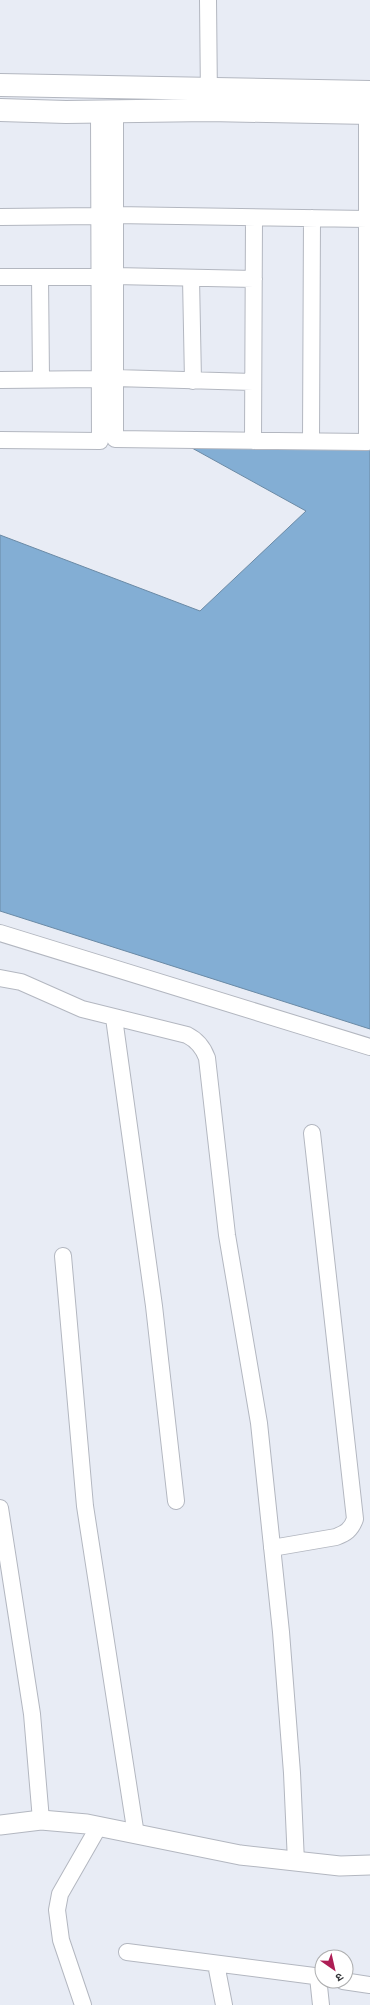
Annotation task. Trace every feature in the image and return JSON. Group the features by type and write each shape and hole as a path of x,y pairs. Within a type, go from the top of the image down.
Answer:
{"main road":[{"path":"0,85 209,99 369,113"},
{"path":"0,110 107,112 209,99 370,92"}],"street":[{"path":"208,0 209,99"},
{"path":"0,440 100,441 107,378 115,276 115,215 107,112"},
{"path":"107,112 98,216 99,277 107,378 115,439 367,442 369,113"},
{"path":"115,215 368,219"},
{"path":"0,216 98,216"},
{"path":"253,441 254,218"},
{"path":"311,441 312,218"},
{"path":"115,276 254,278"},
{"path":"0,277 99,277"},
{"path":"40,277 41,379"},
{"path":"191,278 193,381"},
{"path":"0,380 107,378 253,382"},
{"path":"0,933 370,1047"},
{"path":"0,978 21,982 61,1001 114,1018 186,1035 195,1039 207,1058 227,1235 259,1423 272,1548 292,1773 296,1862"},
{"path":"114,1018 154,1306 176,1502"},
{"path":"272,1548 336,1537 346,1533 352,1527 355,1519 312,1133"},
{"path":"63,1256 85,1506 136,1835"},
{"path":"0,1508 32,1714 41,1820"},
{"path":"0,1825 41,1820 87,1824 240,1855 340,1866 370,1865"},
{"path":"83,2005 62,1940 57,1910 60,1894 99,1826"},
{"path":"127,1952 314,1976"},
{"path":"216,1964 224,2005"},
{"path":"354,1983 370,1986"},
{"path":"320,1989 321,2005"}],"water":[{"path":"192,448 370,449 370,1029 0,911 0,535 200,611 306,511"}]}
